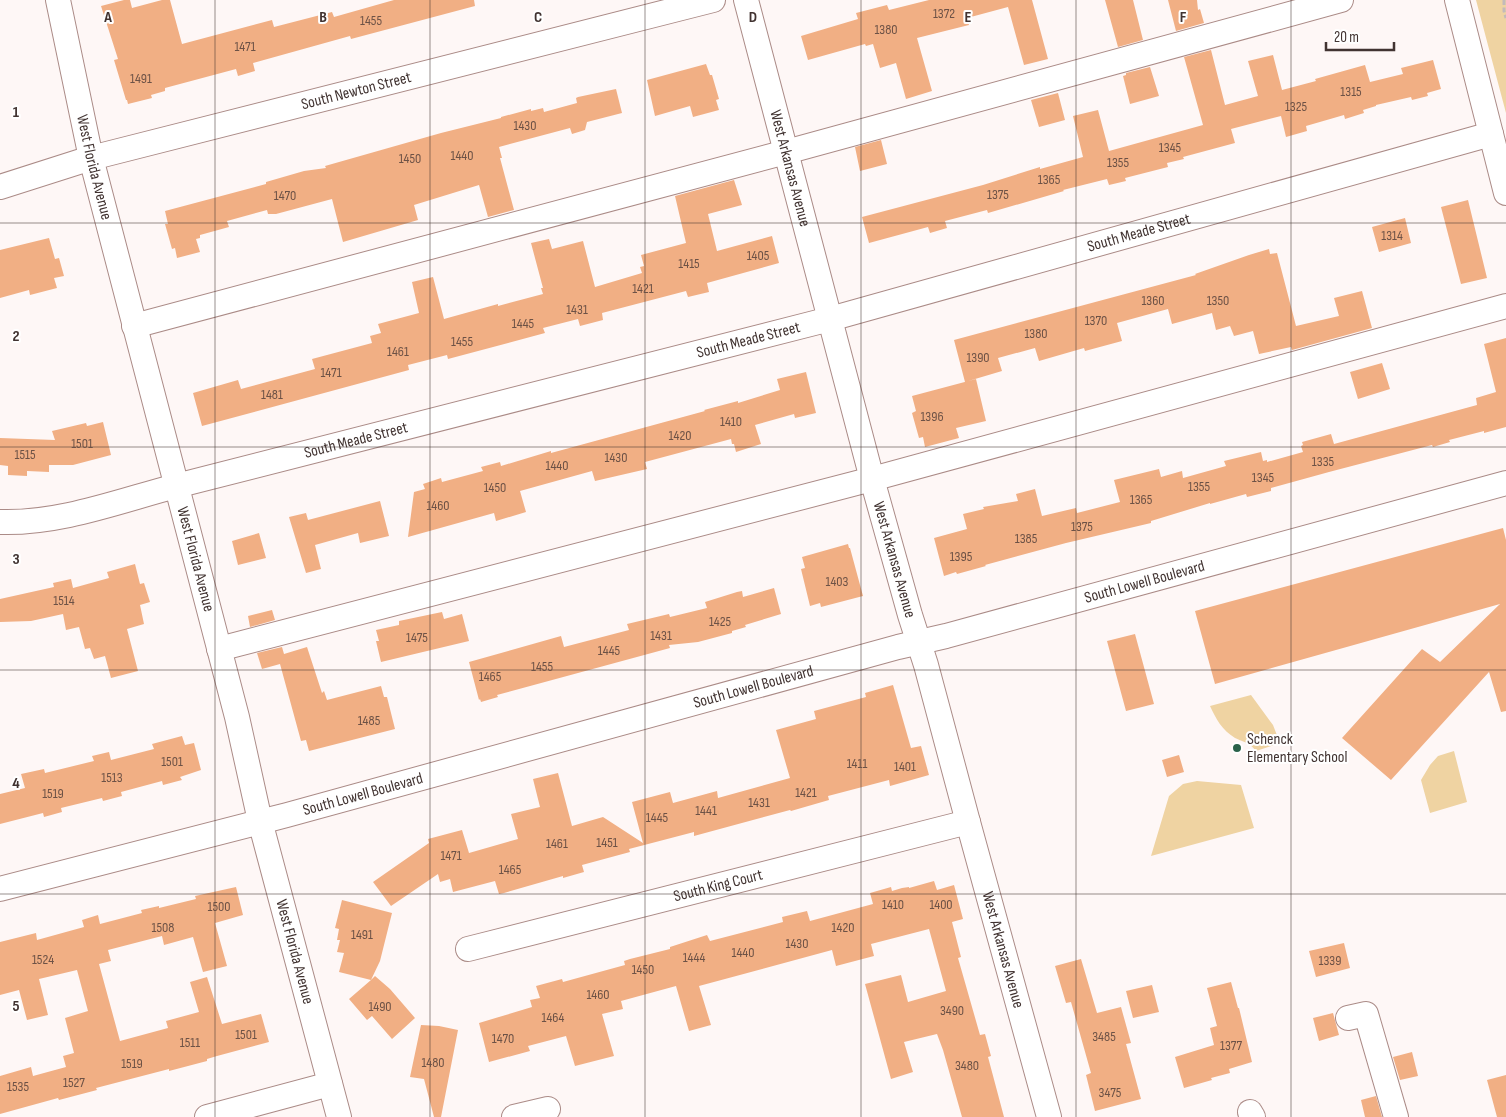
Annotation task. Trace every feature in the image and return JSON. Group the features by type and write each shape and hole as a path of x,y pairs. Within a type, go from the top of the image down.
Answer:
{"street":[{"name":"South Newton Street","path":"0,187 91,158 713,0"},
{"name":"West Arkansas Avenue","path":"746,0 872,479 926,665 1050,1117"},
{"path":"134,326 786,152 1341,0"},
{"path":"1457,0 1506,192"},
{"name":"West Florida Avenue","path":"62,1 91,158 237,717 260,821 339,1117"},
{"name":"South Meade Street","path":"0,522 42,519 78,513 176,486 830,319 1491,134"},
{"path":"219,649 872,479 1506,306"},
{"name":"South Lowell Boulevard","path":"0,889 260,821 1506,483"},
{"name":"South King Court","path":"468,949 968,822"},
{"path":"1348,1018 1366,1014 1396,1117"},
{"path":"207,1117 330,1084"},
{"path":"514,1117 548,1108"}],"path":[{"path":"1504,0 1506,18"}],"shaded area":[{"path":"1476,0 1506,0 1506,113"},
{"path":"1251,695 1273,725 1280,743 1256,751 1226,731 1217,720 1210,706"},
{"path":"1454,751 1467,802 1430,813 1421,780 1438,756"},
{"path":"1197,781 1241,785 1254,828 1151,856 1169,796 1183,784"}],"building":[{"path":"130,0 132,8 162,0 170,0 182,44 272,20 274,27 332,12 334,17 394,0 474,0 475,6 351,39 350,36 253,63 255,71 238,76 236,69 165,88 165,91 151,95 152,98 128,104 114,60 118,59 101,6"},
{"path":"929,0 1032,0 1048,59 1024,65 1008,7 967,18 969,25 917,38 932,91 906,99 896,63 880,68 873,44 866,46 865,44 808,60 801,36 858,19 856,13 887,5 889,10"},
{"path":"1105,0 1133,0 1143,40 1118,47"},
{"path":"1168,0 1197,0 1198,10 1200,9 1204,23 1176,31"},
{"path":"1211,50 1225,105 1258,96 1248,61 1273,55 1282,90 1365,65 1370,82 1403,74 1401,68 1433,60 1441,89 1427,93 1428,96 1412,100 1411,97 1376,105 1363,110 1364,113 1345,119 1344,115 1306,126 1307,131 1286,137 1281,116 1231,129 1235,143 1183,157 1184,159 1167,163 1168,167 1125,178 1126,181 1109,185 1107,179 1063,190 988,213 987,210 945,221 947,228 930,233 928,227 869,243 862,217 983,185 1040,167 1040,169 1083,157 1073,116 1098,110 1109,151 1203,125 1184,57"},
{"path":"706,64 710,75 712,75 719,99 716,100 719,110 693,117 690,106 655,116 647,80"},
{"path":"1150,67 1159,96 1130,104 1123,76 1126,73"},
{"path":"616,89 622,113 587,122 585,130 572,134 570,128 499,147 502,158 500,158 514,210 488,217 479,185 414,205 418,220 343,242 332,199 276,214 268,214 267,210 227,221 229,227 200,235 200,238 196,239 200,252 177,258 175,248 172,249 165,224 168,224 165,211 266,184 266,182 304,171 326,168 325,166 531,109 531,111 543,108 544,112 577,103 576,98 578,97"},
{"path":"1058,93 1065,120 1039,127 1031,100"},
{"path":"881,140 887,164 860,171 855,147"},
{"path":"734,180 742,205 708,214 717,251 772,236 779,263 707,283 709,292 688,297 686,291 602,313 603,320 580,326 578,319 543,328 545,333 448,359 447,355 408,365 409,370 202,426 193,393 238,380 241,389 315,369 312,359 372,343 370,336 381,333 378,324 419,313 412,282 433,277 444,319 543,294 531,243 549,239 552,249 583,241 595,287 642,273 640,267 644,266 641,255 686,243 675,196"},
{"path":"1468,200 1487,278 1461,284 1441,207"},
{"path":"1405,218 1411,243 1379,252 1372,227"},
{"path":"49,238 55,259 59,258 64,276 54,278 57,288 30,295 29,290 0,298 0,250"},
{"path":"1269,249 1270,254 1277,253 1296,326 1339,316 1334,298 1362,291 1372,328 1292,350 1291,347 1259,354 1253,331 1234,336 1230,326 1216,330 1212,313 1172,324 1168,309 1117,323 1122,341 1085,351 1084,348 1039,361 1035,348 998,358 1002,371 965,382 954,340 1196,275"},
{"path":"1506,338 1506,427 1484,433 1484,431 1449,440 1450,442 1433,447 1432,445 1329,472 1271,488 1271,491 1247,497 1246,494 1210,503 1151,521 1151,523 1066,543 944,576 934,538 967,529 963,514 984,509 983,507 1018,501 1016,494 1035,489 1042,516 1076,508 1077,513 1120,502 1114,480 1159,469 1161,477 1182,471 1183,478 1226,466 1224,461 1261,452 1263,461 1267,460 1267,462 1303,452 1302,442 1331,434 1334,444 1477,405 1476,398 1496,392 1484,344"},
{"path":"1382,363 1390,389 1358,399 1350,372"},
{"path":"806,372 816,413 795,418 794,414 755,425 761,444 736,452 731,439 645,462 647,469 595,481 592,471 520,491 526,512 496,521 494,513 408,537 414,492 425,489 423,484 441,478 442,482 483,471 481,467 500,462 501,466 738,401 738,403 780,390 777,379"},
{"path":"976,379 986,421 956,428 959,438 925,447 923,437 919,438 912,413 916,411 912,396"},
{"path":"103,422 111,455 73,465 49,465 49,472 27,471 27,476 8,475 8,466 0,465 0,438 55,440 52,431 86,423 87,426"},
{"path":"380,501 389,536 360,543 358,533 315,545 321,569 306,573 289,517 306,513 308,520"},
{"path":"1503,528 1506,540 1506,711 1501,712 1489,672 1391,780 1342,738 1422,649 1440,662 1500,604 1215,684 1195,611"},
{"path":"259,533 266,558 238,565 232,541"},
{"path":"848,544 863,596 821,607 820,603 810,606 801,569 805,568 802,557"},
{"path":"135,564 140,584 144,583 150,602 140,605 144,624 127,629 138,671 111,678 105,656 94,659 90,648 85,649 79,627 66,630 63,614 31,621 0,622 0,599 54,587 53,583 71,579 73,588 109,578 107,572"},
{"path":"774,588 781,614 745,625 746,627 732,631 732,633 698,642 669,645 670,648 497,695 498,697 481,702 479,700 469,662 561,636 564,647 629,630 627,624 669,614 670,617 707,608 705,602 737,592 742,591 743,597"},
{"path":"272,610 275,620 250,627 248,616"},
{"path":"442,612 444,619 462,614 469,641 381,662 376,641 379,641 376,630 399,625 399,621"},
{"path":"1135,634 1154,704 1126,711 1107,641"},
{"path":"282,647 284,654 307,647 322,693 324,691 327,700 381,686 384,697 387,697 395,729 309,751 306,740 301,741 280,664 262,669 257,653"},
{"path":"893,685 911,748 921,746 929,775 890,786 889,780 828,796 829,800 791,811 694,836 694,832 629,849 630,852 582,865 584,872 499,894 495,881 453,892 450,879 440,882 438,874 391,906 373,882 429,843 428,839 462,830 469,853 518,839 511,814 540,807 533,779 558,773 572,826 603,817 643,843 632,802 670,792 673,803 717,791 718,798 790,778 776,730 816,719 814,711 866,697 865,693"},
{"path":"182,736 185,745 194,743 201,770 180,777 182,780 163,785 162,781 121,792 122,796 103,801 102,798 61,808 62,812 44,817 43,813 0,824 0,794 25,788 21,774 44,769 45,773 94,761 92,756 109,752 111,760 154,749 152,744"},
{"path":"1179,755 1184,772 1167,777 1162,760"},
{"path":"934,881 937,890 954,885 963,919 952,922 961,957 958,958 980,1035 985,1034 991,1056 988,1057 1004,1117 962,1117 937,1034 904,1042 913,1072 891,1079 865,984 901,975 908,1002 946,991 929,929 871,944 874,956 836,966 832,950 699,986 711,1025 689,1031 676,986 621,1001 623,1009 602,1014 614,1056 575,1066 566,1036 528,1046 530,1051 489,1062 479,1023 532,1007 530,1000 540,998 536,986 562,979 563,982 625,965 624,961 670,949 670,947 707,935 710,941 783,922 782,917 807,911 810,921 873,904 870,893 891,887 892,891 909,888"},
{"path":"236,887 243,915 215,923 227,966 203,972 193,937 164,945 162,936 108,950 111,961 99,964 120,1041 168,1028 166,1021 199,1012 190,982 207,977 222,1024 261,1014 269,1042 207,1059 207,1061 169,1071 169,1069 96,1088 97,1090 59,1100 58,1098 0,1114 0,1076 31,1067 33,1076 66,1067 63,1056 74,1053 65,1018 88,1011 77,970 39,979 48,1015 27,1020 19,990 0,995 0,942 36,933 37,940 84,927 82,920 98,915 100,924 142,913 141,910 159,906 159,908 196,899 195,896"},
{"path":"342,900 392,913 380,961 371,980 339,972 344,953 337,952 340,940 337,940 339,929 335,928"},
{"path":"1344,943 1350,968 1316,977 1309,951"},
{"path":"1081,959 1097,1013 1121,1007 1131,1043 1126,1044 1141,1099 1095,1111 1086,1075 1091,1073 1071,1002 1066,1003 1055,966"},
{"path":"375,976 390,989 415,1018 392,1039 372,1016 367,1020 349,999"},
{"path":"1231,982 1252,1062 1229,1069 1230,1073 1211,1078 1212,1080 1184,1088 1175,1057 1214,1045 1210,1028 1217,1026 1207,988"},
{"path":"1152,985 1159,1012 1133,1018 1126,991"},
{"path":"1333,1013 1339,1035 1319,1041 1313,1018"},
{"path":"421,1025 458,1030 441,1117 434,1117 424,1079 410,1077"},
{"path":"1412,1052 1418,1076 1400,1080 1393,1057"},
{"path":"1506,1075 1506,1117 1497,1117 1487,1080"},
{"path":"1376,1096 1382,1117 1365,1117 1361,1100"}],"place":[{"name":"Schenck Elementary School","path":"1237,748"}]}
